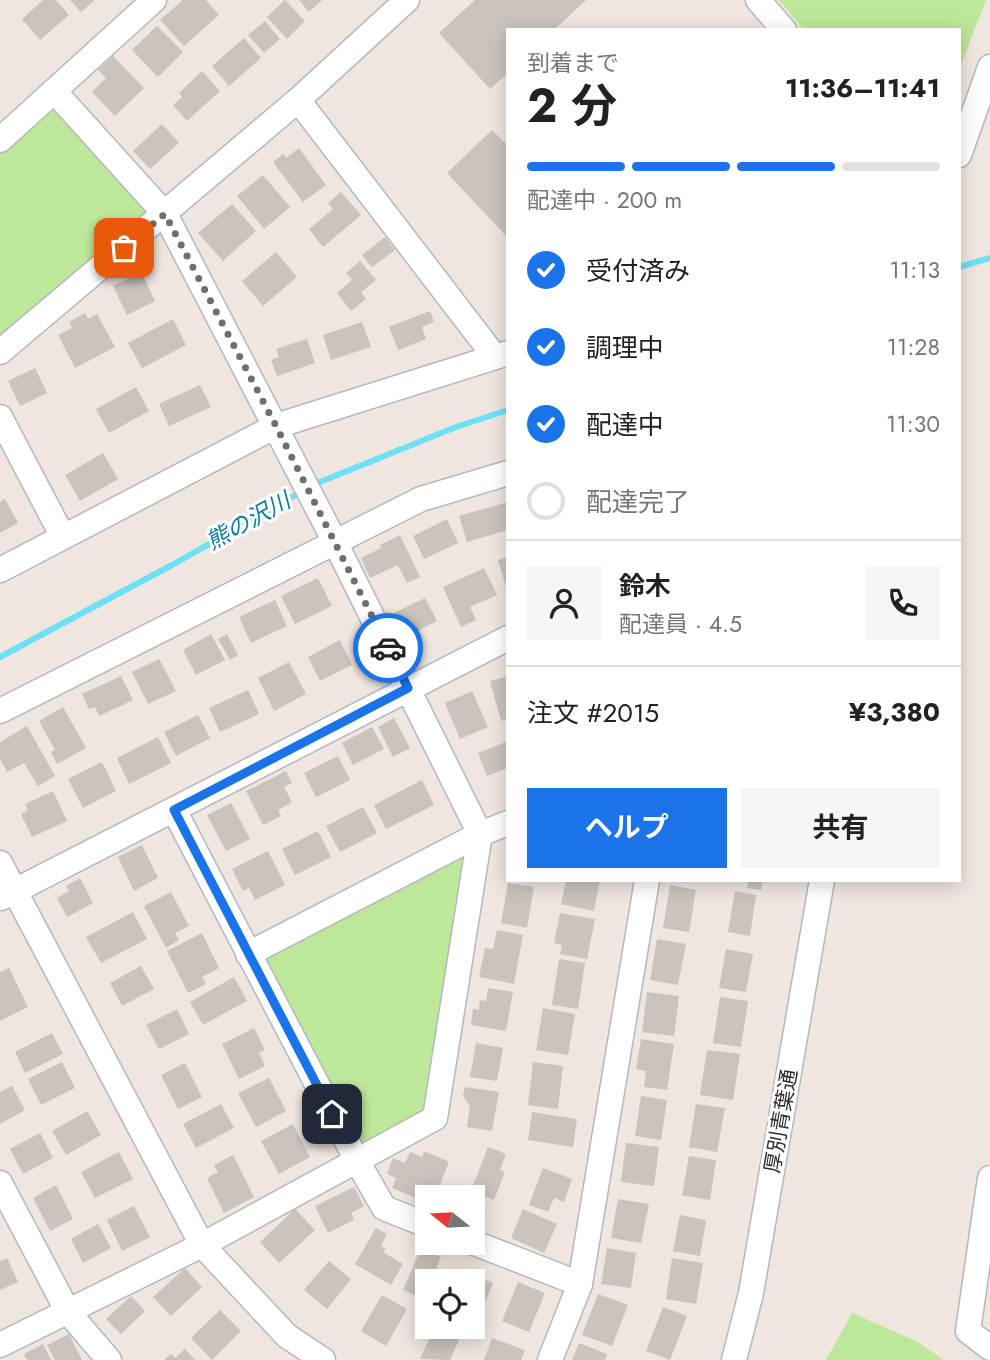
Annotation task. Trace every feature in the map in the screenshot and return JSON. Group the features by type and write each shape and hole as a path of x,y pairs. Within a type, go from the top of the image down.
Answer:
{"street":[{"path":"0,140 154,0"},
{"path":"0,352 298,100 407,0"},
{"path":"758,0 782,28"},
{"path":"961,149 990,67"},
{"path":"0,1345 202,1245 435,1118 480,834 320,512 165,214 54,90"},
{"path":"0,570 276,426 501,355 298,100"},
{"path":"0,417 63,537"},
{"path":"0,711 421,499 506,474"},
{"path":"7,894 506,639"},
{"path":"174,810 384,1208 415,1220"},
{"path":"248,954 480,834 506,824"},
{"path":"0,863 7,894 202,1245 287,1336 323,1360"},
{"path":"550,1360 580,1284 647,882"},
{"name":"厚別青葉通","path":"734,1360 751,1293 822,882"},
{"path":"990,1178 968,1331 990,1348"},
{"path":"0,1183 68,1312 109,1360"},
{"path":"485,1247 580,1284"}],"green space":[{"path":"779,0 986,0 961,65 961,28 802,28"},
{"path":"54,91 165,214 0,352 0,140"},
{"path":"480,834 435,1118 356,1159 248,954"},
{"path":"852,1313 916,1341 944,1360 826,1360"}],"building":[{"path":"43,0 56,0 69,15 40,40 22,19"},
{"path":"70,0 95,0 81,12"},
{"path":"183,0 206,0 219,15 184,46 160,20"},
{"path":"285,0 305,21 287,39 267,17"},
{"path":"299,0 322,0 309,12"},
{"path":"475,0 586,0 556,28 506,28 506,75 490,89 439,33"},
{"path":"265,21 280,39 264,53 248,35"},
{"path":"157,26 183,52 158,77 132,50"},
{"path":"244,38 261,58 229,86 212,66"},
{"path":"113,56 144,88 115,116 92,92 106,78 98,70"},
{"path":"202,71 220,91 187,121 173,105 182,97 179,93"},
{"path":"162,124 179,143 150,169 133,151"},
{"path":"492,130 506,144 506,236 447,173"},
{"path":"299,148 326,185 303,202 273,162 283,154 286,158"},
{"path":"263,175 290,207 264,229 237,196"},
{"path":"341,192 361,215 323,247 309,229 333,209 328,203"},
{"path":"232,204 256,231 223,261 198,233"},
{"path":"385,237 395,250 372,267 362,255"},
{"path":"276,252 297,277 263,306 242,281"},
{"path":"360,261 376,280 361,292 366,299 351,311 337,293 352,280 346,273"},
{"path":"141,272 155,301 127,315 113,286"},
{"path":"430,311 434,322 422,327 426,339 398,350 389,327"},
{"path":"85,313 88,319 97,314 115,347 75,368 58,335 72,328 69,322"},
{"path":"173,319 186,345 142,368 128,343"},
{"path":"362,322 371,347 331,360 323,335"},
{"path":"307,339 315,363 277,376 271,360 279,357 276,349"},
{"path":"35,368 47,393 20,406 8,381"},
{"path":"200,385 211,407 169,426 159,404"},
{"path":"136,387 149,411 109,433 96,409"},
{"path":"103,453 118,479 80,501 65,475"},
{"path":"5,499 18,523 0,533 0,502"},
{"path":"506,503 506,531 467,542 459,516"},
{"path":"447,519 458,543 424,559 413,536"},
{"path":"400,535 420,577 407,583 398,565 370,578 361,558"},
{"path":"506,558 506,587 498,560"},
{"path":"484,568 497,595 470,607 476,620 461,627 443,587"},
{"path":"318,578 332,606 295,624 281,596"},
{"path":"425,598 437,621 405,637 394,613"},
{"path":"275,600 287,626 251,643 239,617"},
{"path":"211,634 225,660 196,675 183,650"},
{"path":"227,634 238,655 230,660 218,639"},
{"path":"340,640 352,665 320,681 308,657"},
{"path":"159,659 176,691 148,704 132,672"},
{"path":"289,662 306,694 274,711 258,678"},
{"path":"121,676 133,700 99,716 95,707 89,709 82,694"},
{"path":"506,677 506,720 501,721 490,681"},
{"path":"248,690 259,714 220,732 209,708"},
{"path":"472,691 488,727 460,739 445,703"},
{"path":"63,707 86,748 57,764 51,752 55,750 39,721"},
{"path":"198,715 210,738 176,756 164,732"},
{"path":"394,718 410,748 393,757 378,727"},
{"path":"27,726 55,776 38,786 24,763 7,772 0,759 0,742"},
{"path":"372,727 384,749 353,765 342,743"},
{"path":"158,737 171,763 129,784 117,758"},
{"path":"506,742 506,769 487,776 478,753"},
{"path":"338,756 350,780 316,797 304,773"},
{"path":"102,762 116,791 83,808 68,779"},
{"path":"286,771 292,783 284,787 292,802 278,810 281,816 263,825 246,791"},
{"path":"422,780 434,805 386,829 374,805"},
{"path":"53,791 67,821 32,837 21,814 28,810 25,804"},
{"path":"231,803 250,839 226,851 207,815"},
{"path":"363,807 377,833 340,852 326,826"},
{"path":"318,831 331,857 295,875 282,849"},
{"path":"142,845 158,878 134,891 118,857"},
{"path":"268,851 285,885 255,900 249,888 243,891 232,869"},
{"path":"80,878 93,903 67,917 57,898 69,891 66,886"},
{"path":"566,882 600,882 594,911 561,904"},
{"path":"763,882 761,890 747,888 748,883"},
{"path":"508,883 534,887 527,928 501,923"},
{"path":"670,885 696,890 689,932 663,928"},
{"path":"735,891 756,895 750,936 728,932"},
{"path":"171,892 189,926 175,933 179,940 166,948 144,906"},
{"path":"133,912 147,939 101,963 86,937"},
{"path":"560,913 595,919 587,959 560,954 562,945 554,943"},
{"path":"497,930 523,935 514,984 479,977 485,948 493,949"},
{"path":"202,933 219,968 202,977 206,984 188,993 167,951"},
{"path":"657,939 686,944 678,985 650,980"},
{"path":"726,949 753,954 746,992 719,988"},
{"path":"559,959 585,963 578,1009 552,1005"},
{"path":"141,966 154,989 122,1006 110,983"},
{"path":"9,968 28,1007 0,1021 0,972"},
{"path":"234,977 247,1001 203,1025 190,1002"},
{"path":"488,988 513,992 506,1031 471,1025 473,1009 479,1010 480,1000 486,1001"},
{"path":"647,992 679,996 674,1036 642,1032"},
{"path":"720,997 748,1001 741,1047 713,1043"},
{"path":"543,1008 575,1014 568,1055 536,1050"},
{"path":"177,1009 189,1034 159,1049 146,1025"},
{"path":"254,1028 265,1050 259,1053 265,1066 239,1079 222,1044"},
{"path":"52,1033 63,1054 25,1073 15,1052"},
{"path":"641,1039 674,1044 667,1090 644,1087 646,1071 636,1069"},
{"path":"476,1043 503,1048 497,1081 470,1077"},
{"path":"707,1050 740,1054 733,1100 700,1095"},
{"path":"62,1062 75,1088 41,1105 28,1079"},
{"path":"533,1062 563,1066 558,1109 528,1105"},
{"path":"185,1063 202,1097 178,1109 161,1075"},
{"path":"269,1078 286,1111 256,1127 238,1093"},
{"path":"12,1086 25,1110 0,1124 0,1092"},
{"path":"465,1087 499,1092 492,1131 467,1127 470,1106 463,1096"},
{"path":"641,1096 667,1100 661,1140 635,1136"},
{"path":"221,1104 234,1128 196,1148 183,1124"},
{"path":"696,1104 725,1108 717,1152 689,1147"},
{"path":"87,1111 101,1135 66,1155 52,1131"},
{"path":"532,1112 577,1119 573,1147 528,1140"},
{"path":"293,1124 310,1157 279,1174 261,1141"},
{"path":"40,1133 53,1158 23,1174 10,1149"},
{"path":"626,1143 659,1147 654,1186 621,1182"},
{"path":"488,1147 506,1154 500,1170 505,1172 494,1200 485,1196 485,1185 473,1185"},
{"path":"424,1151 449,1162 440,1185 415,1185 415,1198 392,1188 396,1178 387,1174 393,1158 405,1163 410,1152 422,1157"},
{"path":"119,1152 133,1179 95,1198 81,1172"},
{"path":"233,1155 254,1197 224,1213 207,1178 218,1172 214,1165"},
{"path":"689,1156 716,1160 710,1200 682,1195"},
{"path":"543,1168 572,1179 564,1202 554,1198 548,1212 529,1205"},
{"path":"56,1185 73,1219 50,1231 33,1198"},
{"path":"354,1187 364,1206 351,1213 354,1220 328,1233 315,1206"},
{"path":"618,1199 649,1204 641,1243 611,1238"},
{"path":"134,1206 150,1237 122,1251 107,1220"},
{"path":"295,1209 315,1230 279,1263 260,1242"},
{"path":"523,1209 557,1224 544,1253 511,1238"},
{"path":"680,1215 706,1220 700,1256 673,1251"},
{"path":"98,1224 111,1248 83,1263 71,1239"},
{"path":"376,1228 387,1234 381,1246 386,1249 383,1252 403,1264 391,1285 355,1264"},
{"path":"607,1248 636,1253 631,1288 601,1284"},
{"path":"418,1255 441,1257 436,1269 415,1269 415,1295 403,1290"},
{"path":"7,1258 18,1282 0,1290 0,1261"},
{"path":"672,1258 703,1263 696,1304 666,1299"},
{"path":"329,1261 351,1279 327,1309 304,1290"},
{"path":"185,1268 202,1287 171,1316 153,1297"},
{"path":"485,1280 493,1283 485,1303"},
{"path":"518,1282 545,1293 529,1332 502,1321"},
{"path":"598,1294 628,1305 612,1346 582,1335"},
{"path":"382,1295 407,1309 386,1346 361,1331"},
{"path":"131,1296 145,1311 121,1334 106,1319"},
{"path":"663,1307 687,1316 670,1360 646,1351"},
{"path":"220,1310 241,1331 212,1360 191,1338"},
{"path":"69,1334 82,1360 55,1360 47,1345"},
{"path":"492,1338 525,1350 521,1360 484,1360"},
{"path":"429,1339 459,1339 450,1360 420,1359"},
{"path":"579,1343 607,1354 605,1360 572,1360"},
{"path":"43,1344 51,1360 27,1360 24,1354"},
{"path":"185,1349 195,1360 164,1360 171,1354 175,1358"}],"waterway":[{"name":"熊の沢川","path":"961,266 990,258"},
{"name":"熊の沢川","path":"310,486 456,427 506,411"},
{"name":"熊の沢川","path":"0,657 301,492"}],"way so far":[{"path":"124,248 165,214 388,648"}],"route":[{"path":"332,1114 174,810 408,688 388,648"}]}
